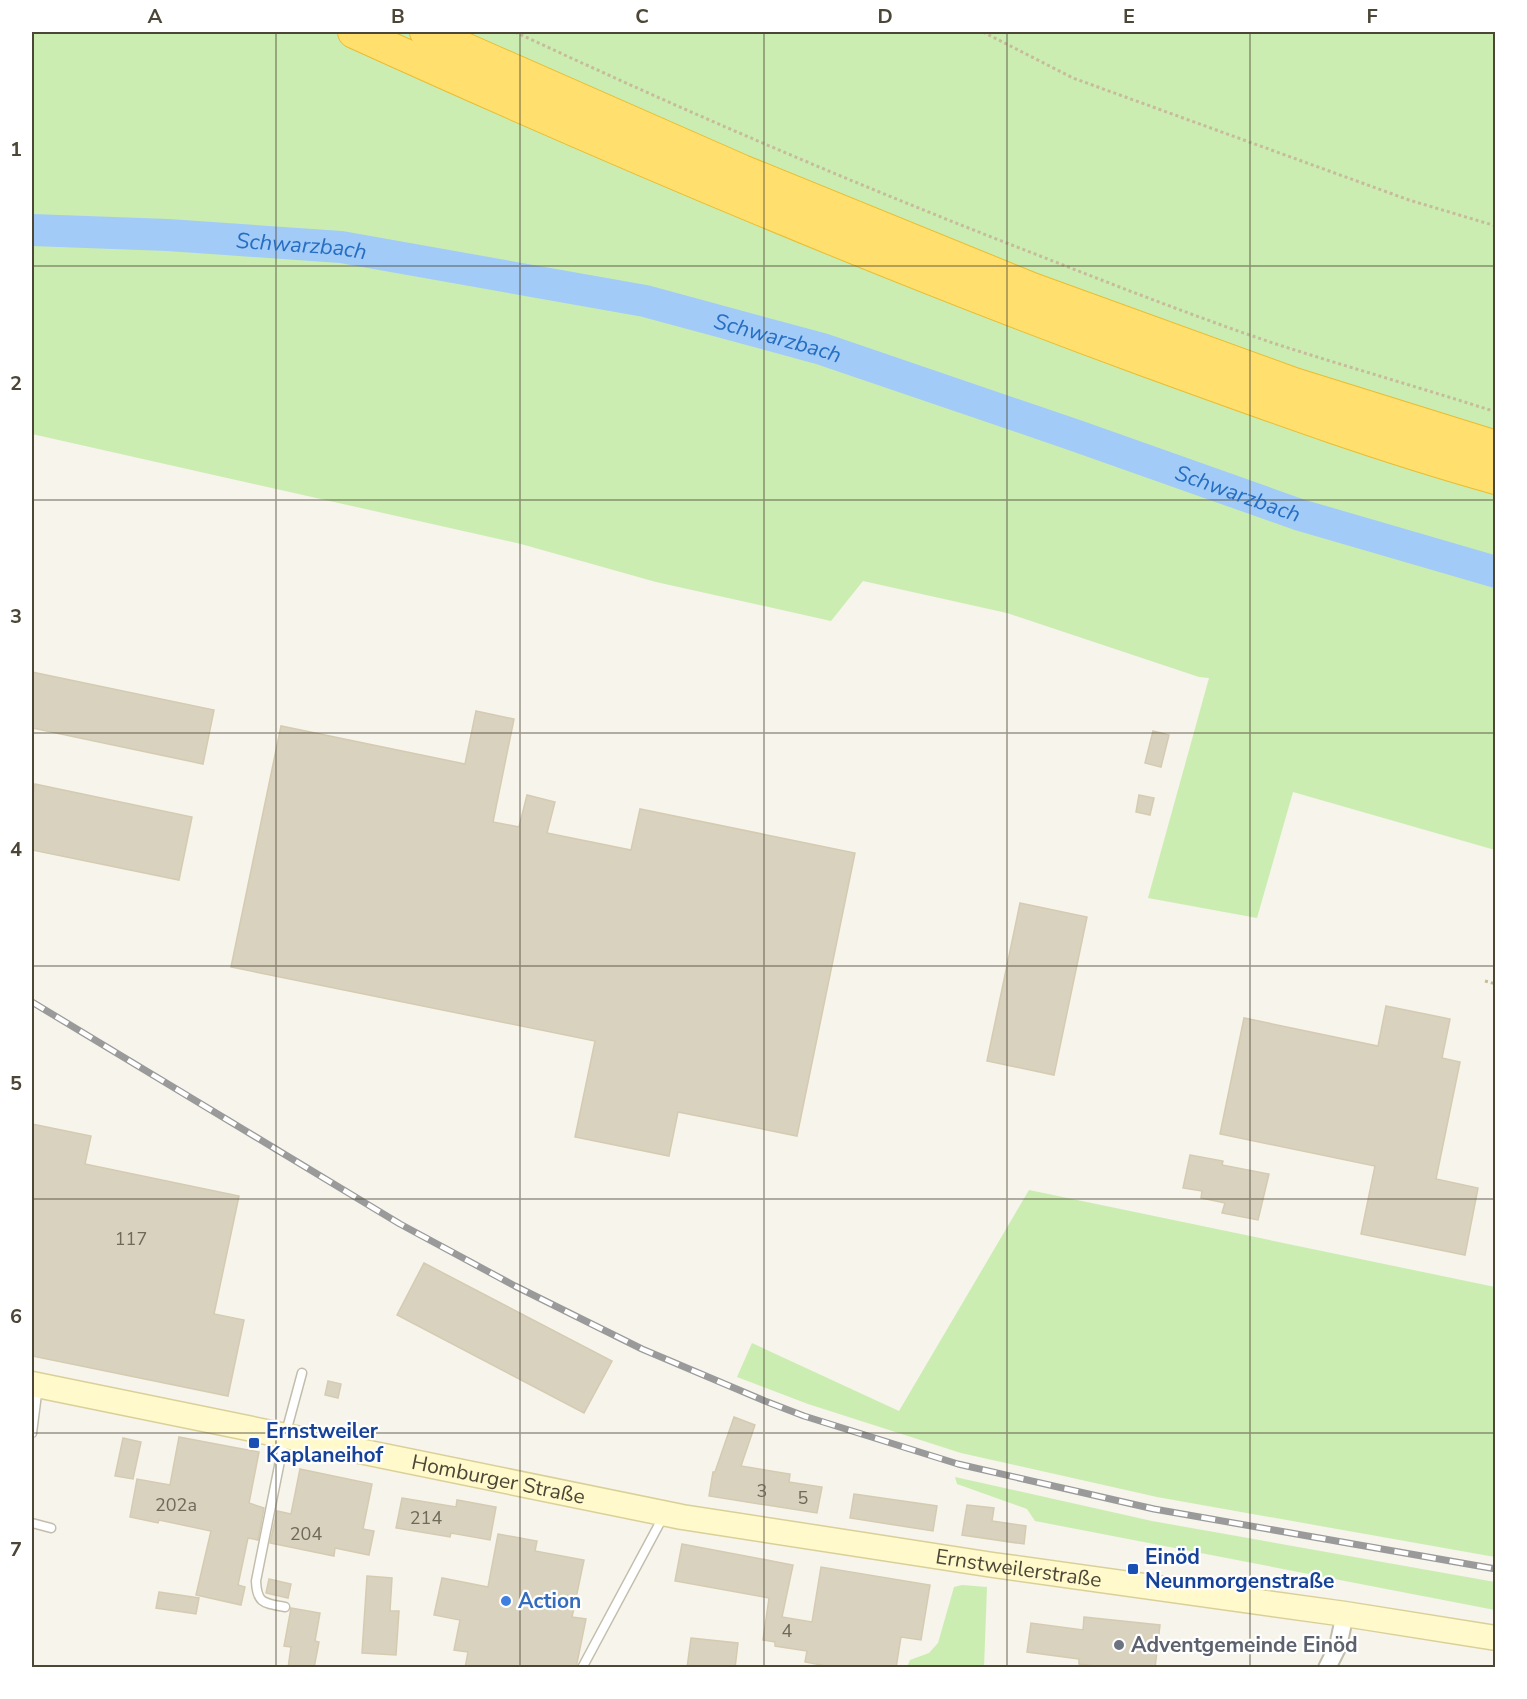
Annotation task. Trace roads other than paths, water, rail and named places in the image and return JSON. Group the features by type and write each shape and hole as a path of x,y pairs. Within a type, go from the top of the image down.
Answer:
{"highway":[{"path":"354,32 742,203 1023,316 1282,410 1496,478"},
{"path":"426,32 742,171 1032,289 1294,384 1496,447"}],"main road":[{"name":"Homburger Straße","path":"35,1385 673,1515"},
{"name":"Ernstweilerstraße","path":"673,1515 993,1565 1345,1614 1496,1638"}],"street":[{"path":"1327,1668 1338,1646 1345,1614"}],"lane":[{"path":"285,1607 260,1600 256,1581 285,1436 302,1373"},
{"path":"32,1433 35,1385"},
{"path":"582,1668 673,1515"},
{"path":"32,1523 51,1528"}],"waterway":[{"name":"Schwarzbach","path":"32,230 168,235 341,247 645,301 822,349 1300,515 1496,572"}],"railway":[{"path":"32,1002 400,1224 515,1286 642,1349 765,1401 804,1416 958,1464 1154,1509 1496,1569"}],"place":[{"name":"Ernstweiler Kaplaneihof","path":"254,1443"},
{"name":"Einöd Neunmorgenstraße","path":"1133,1569"},
{"name":"Action","path":"506,1601"},
{"name":"Adventgemeinde Einöd","path":"1119,1645"}]}
